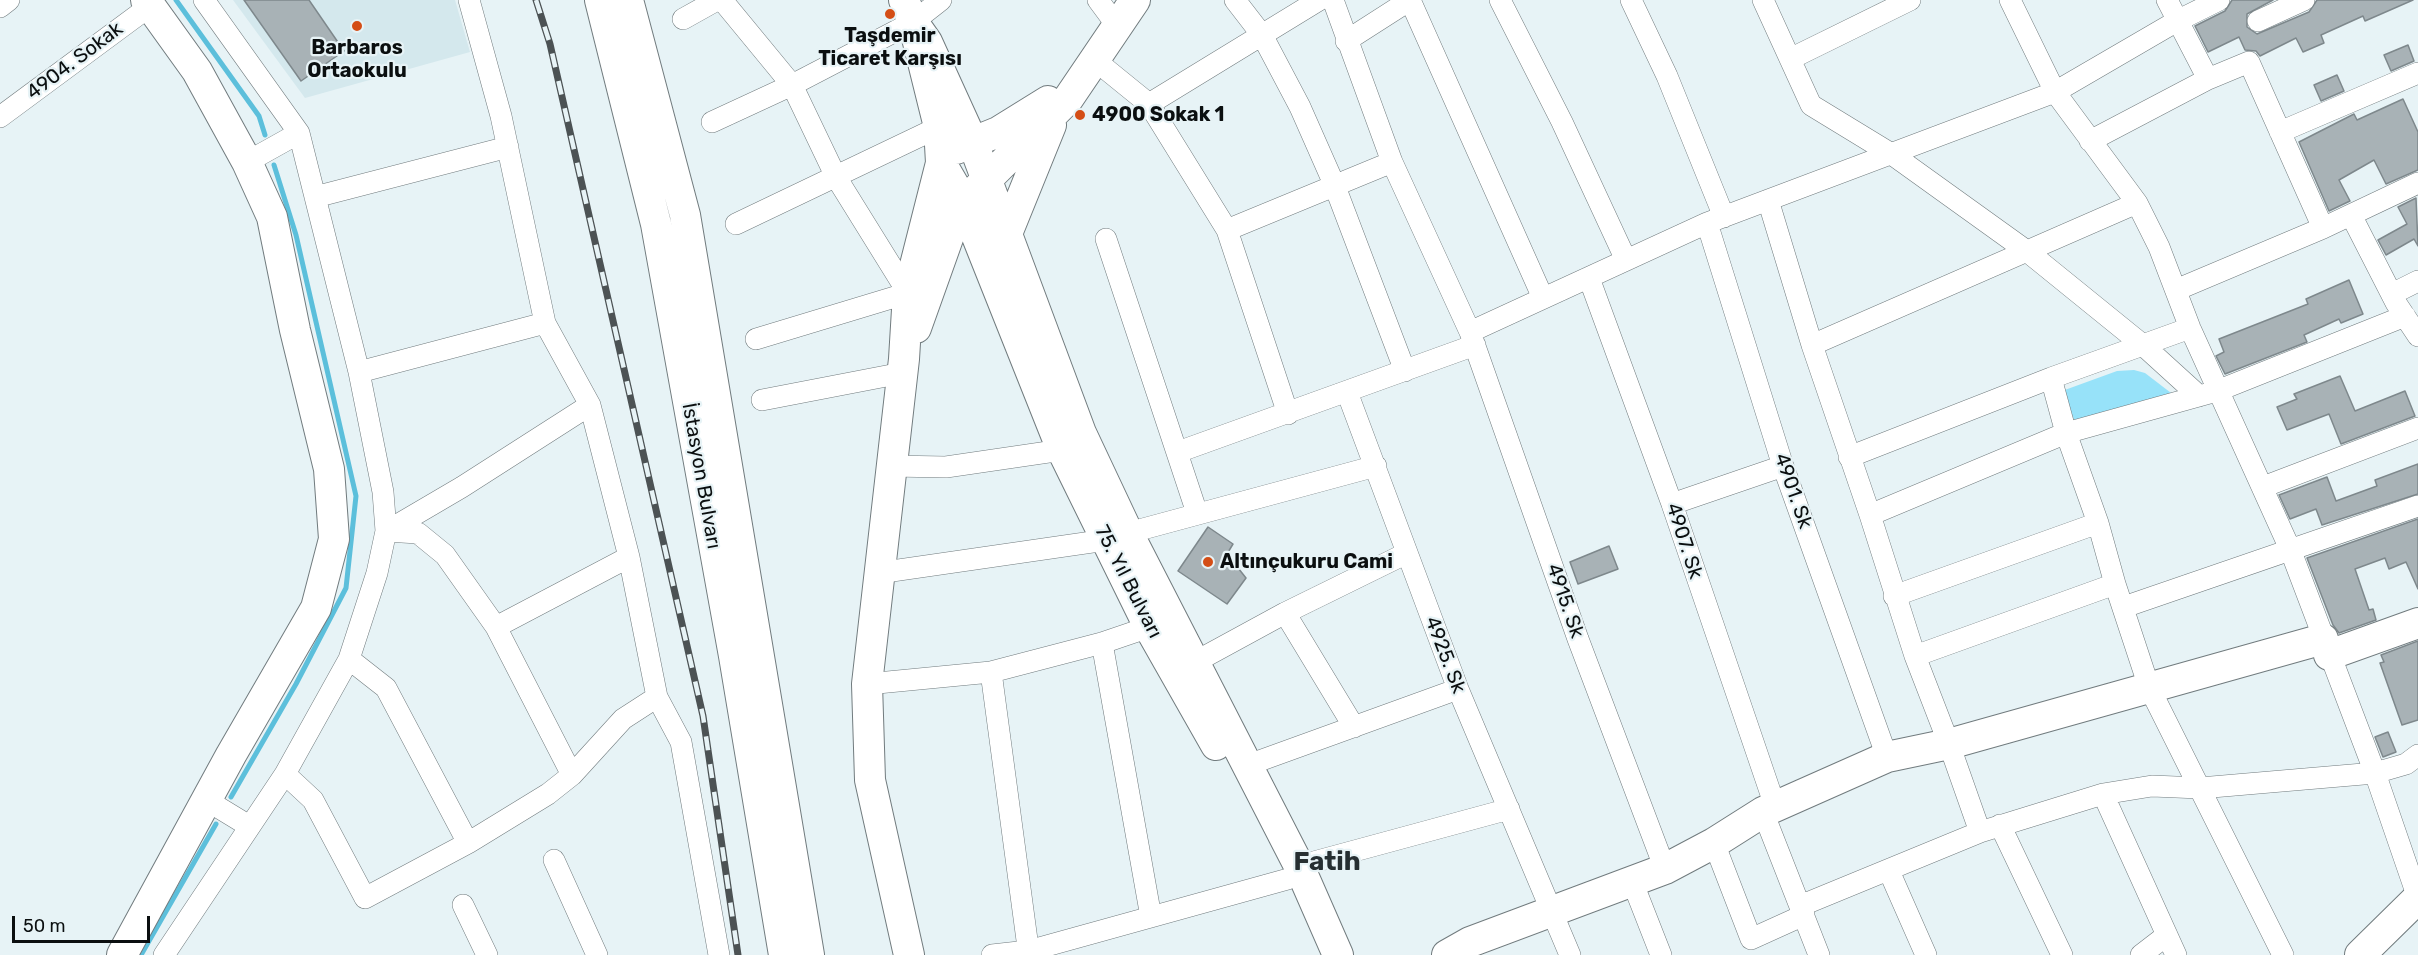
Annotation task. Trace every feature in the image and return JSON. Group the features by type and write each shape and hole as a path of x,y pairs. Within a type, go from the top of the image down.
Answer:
{"street":[{"path":"0,7 9,0"},
{"path":"165,955 285,774 349,659 377,573 386,531 383,492 359,372 299,133 204,0"},
{"path":"469,0 508,147 545,323 590,405 629,557 657,697 681,742 719,955"},
{"name":"İstasyon Bulvarı","path":"600,0 656,224 734,656 784,955"},
{"name":"İstasyon Bulvarı","path":"628,0 685,215 809,955"},
{"path":"683,19 719,0 792,85 836,177 908,293"},
{"path":"712,122 792,85 908,11 940,0"},
{"path":"1098,0 1118,27"},
{"path":"903,366 962,199 1057,112 1090,68 1135,0"},
{"path":"1235,0 1262,35 1300,107 1334,184 1405,371"},
{"path":"1149,104 1319,0"},
{"name":"4915. Sk","path":"1333,0 1392,162 1473,338 1578,639 1665,869"},
{"path":"1346,40 1410,0 1543,298"},
{"path":"1500,0 1562,122 1626,260"},
{"name":"4901. Sk","path":"1631,0 1667,76 1715,220 1783,466 1887,757"},
{"path":"1763,0 1811,105 1893,155 2028,252 2144,346 2208,394"},
{"path":"1790,59 1910,0"},
{"path":"2010,0 2055,92 2137,203 2176,290 2190,328 2208,394 2263,487 2290,549 2375,773 2418,898 2360,955"},
{"path":"2167,0 2208,80"},
{"path":"1178,452 1405,371 1473,338 1543,298 1715,220 1893,155 2055,92 2177,21 2219,0"},
{"path":"2259,21 2304,0"},
{"path":"122,955 316,608 334,539 329,469 295,330 272,217 248,162 197,71 148,3"},
{"name":"4904. Sokak","path":"0,117 148,3"},
{"path":"908,11 939,128 941,163 908,293 903,366 867,684 870,780 909,955"},
{"path":"908,11 927,42 973,143 1081,433 1117,537"},
{"path":"2090,141 2208,80 2249,62 2323,228"},
{"path":"941,163 956,148 973,143 1027,117 1090,68"},
{"path":"1090,68 1149,104 1227,230 1288,414"},
{"path":"2280,132 2418,73"},
{"path":"1006,236 1057,112"},
{"path":"736,224 939,128"},
{"path":"248,162 299,133"},
{"path":"315,197 508,147"},
{"path":"1227,230 1392,162"},
{"name":"75. Yıl Bulvarı","path":"941,163 962,199 1062,450 1195,662 1248,765 1294,872 1315,955"},
{"path":"2176,290 2323,228 2418,183"},
{"path":"1768,200 1812,345 1870,515 1914,656 1949,744 1980,832"},
{"path":"1812,345 2137,203"},
{"path":"2351,215 2392,294 2418,336"},
{"path":"1106,239 1197,513"},
{"name":"4907. Sk","path":"1589,278 1672,504 1802,911 1819,955"},
{"path":"2392,294 2418,281"},
{"path":"756,339 908,293"},
{"path":"1870,515 2066,433 2208,394 2405,316"},
{"path":"359,372 545,323"},
{"path":"1849,457 2051,378 2190,328"},
{"path":"762,400 903,366"},
{"path":"2051,378 2066,433 2098,523 2115,584 2149,687 2283,955"},
{"name":"4925. Sk","path":"1347,392 1458,689 1570,955"},
{"path":"386,531 462,487 590,405"},
{"path":"2263,487 2418,428"},
{"path":"890,466 946,467 1062,450"},
{"path":"878,573 1117,537 1197,513 1376,466"},
{"path":"1672,504 1783,466"},
{"path":"2124,607 2418,506"},
{"path":"1894,596 2098,523"},
{"path":"386,531 418,533 445,555 496,627 572,775"},
{"name":"75. Yıl Bulvarı","path":"1117,537 1149,627 1294,872 1338,955"},
{"path":"1195,662 1285,613 1407,553"},
{"path":"496,627 629,557"},
{"path":"1914,656 2115,584"},
{"path":"1285,613 1354,727"},
{"path":"1464,951 1665,869 1714,843 1769,809 1887,757 1949,744 2149,687 2326,647 2418,623"},
{"path":"867,684 991,672 1102,643 1149,627"},
{"path":"1102,643 1151,917"},
{"path":"349,659 386,688 468,843"},
{"path":"991,672 1028,953"},
{"path":"1248,765 1458,689"},
{"path":"285,774 313,800 364,898 468,843 548,794 572,775 623,719 657,697"},
{"path":"1714,843 1751,939 1802,911 1889,870 1980,832 2103,794 2152,786 2200,788 2375,773 2406,764 2418,755"},
{"path":"2103,794 2176,955"},
{"path":"208,801 249,826"},
{"path":"992,955 1028,953 1509,808"},
{"path":"2000,825 2062,955"},
{"path":"554,860 597,955"},
{"path":"1889,870 1926,955"},
{"path":"1632,881 1661,955"},
{"path":"463,905 487,955"},
{"path":"2141,955 2167,935"}],"shaded area":[{"name":"Barbaros Ortaokulu","path":"233,0 455,0 470,52 305,98"},
{"path":"2134,370 2145,373 2175,396 2076,424 2062,391 2117,371"}],"building":[{"path":"244,0 309,0 344,51 301,81"},
{"path":"2232,0 2273,0 2247,14 2247,27 2257,34 2309,12 2317,0 2413,0 2365,21 2363,16 2321,35 2324,43 2303,52 2296,38 2260,56 2256,51 2245,50 2239,37 2208,52 2195,26 2225,11"},
{"path":"2408,45 2414,61 2391,71 2384,55"},
{"path":"2337,75 2344,91 2321,101 2314,85"},
{"path":"2403,99 2418,132 2418,170 2386,184 2374,160 2339,180 2350,201 2329,211 2299,142 2354,114 2357,120"},
{"path":"2416,198 2418,246 2414,239 2386,255 2378,240 2407,224 2398,207"},
{"path":"2349,280 2363,314 2341,323 2339,319 2304,335 2307,342 2225,374 2216,356 2224,352 2219,339 2308,304 2306,299"},
{"path":"2340,376 2355,411 2405,391 2415,416 2341,444 2329,414 2287,430 2277,407 2297,399 2294,394"},
{"path":"2418,464 2418,494 2322,525 2316,509 2290,519 2279,495 2327,477 2336,501 2377,486 2375,480"},
{"path":"2418,519 2418,589 2406,562 2389,569 2385,558 2355,569 2369,610 2373,609 2376,620 2339,633 2333,625 2307,558"},
{"name":"Altınçukuru Cami","path":"1208,527 1233,544 1227,554 1246,578 1227,604 1178,571"},
{"path":"1609,546 1618,569 1578,584 1570,562"},
{"path":"2418,641 2418,720 2402,725 2380,663 2384,662 2381,655"},
{"path":"2388,732 2396,752 2383,757 2375,737"}],"waterway":[{"path":"176,0 259,116 265,135"},
{"path":"231,797 296,684 346,588 356,496 296,235 274,165"},
{"path":"141,955 216,824"}],"railway":[{"path":"536,0 550,44 703,716 738,955"}],"place":[{"name":"Taşdemir Ticaret Karşısı","path":"890,14"},
{"name":"Barbaros Ortaokulu","path":"357,26"},
{"name":"4900 Sokak 1","path":"1080,115"},
{"name":"Altınçukuru Cami","path":"1208,562"}],"district":[{"name":"Fatih","path":"1327,862"}]}
